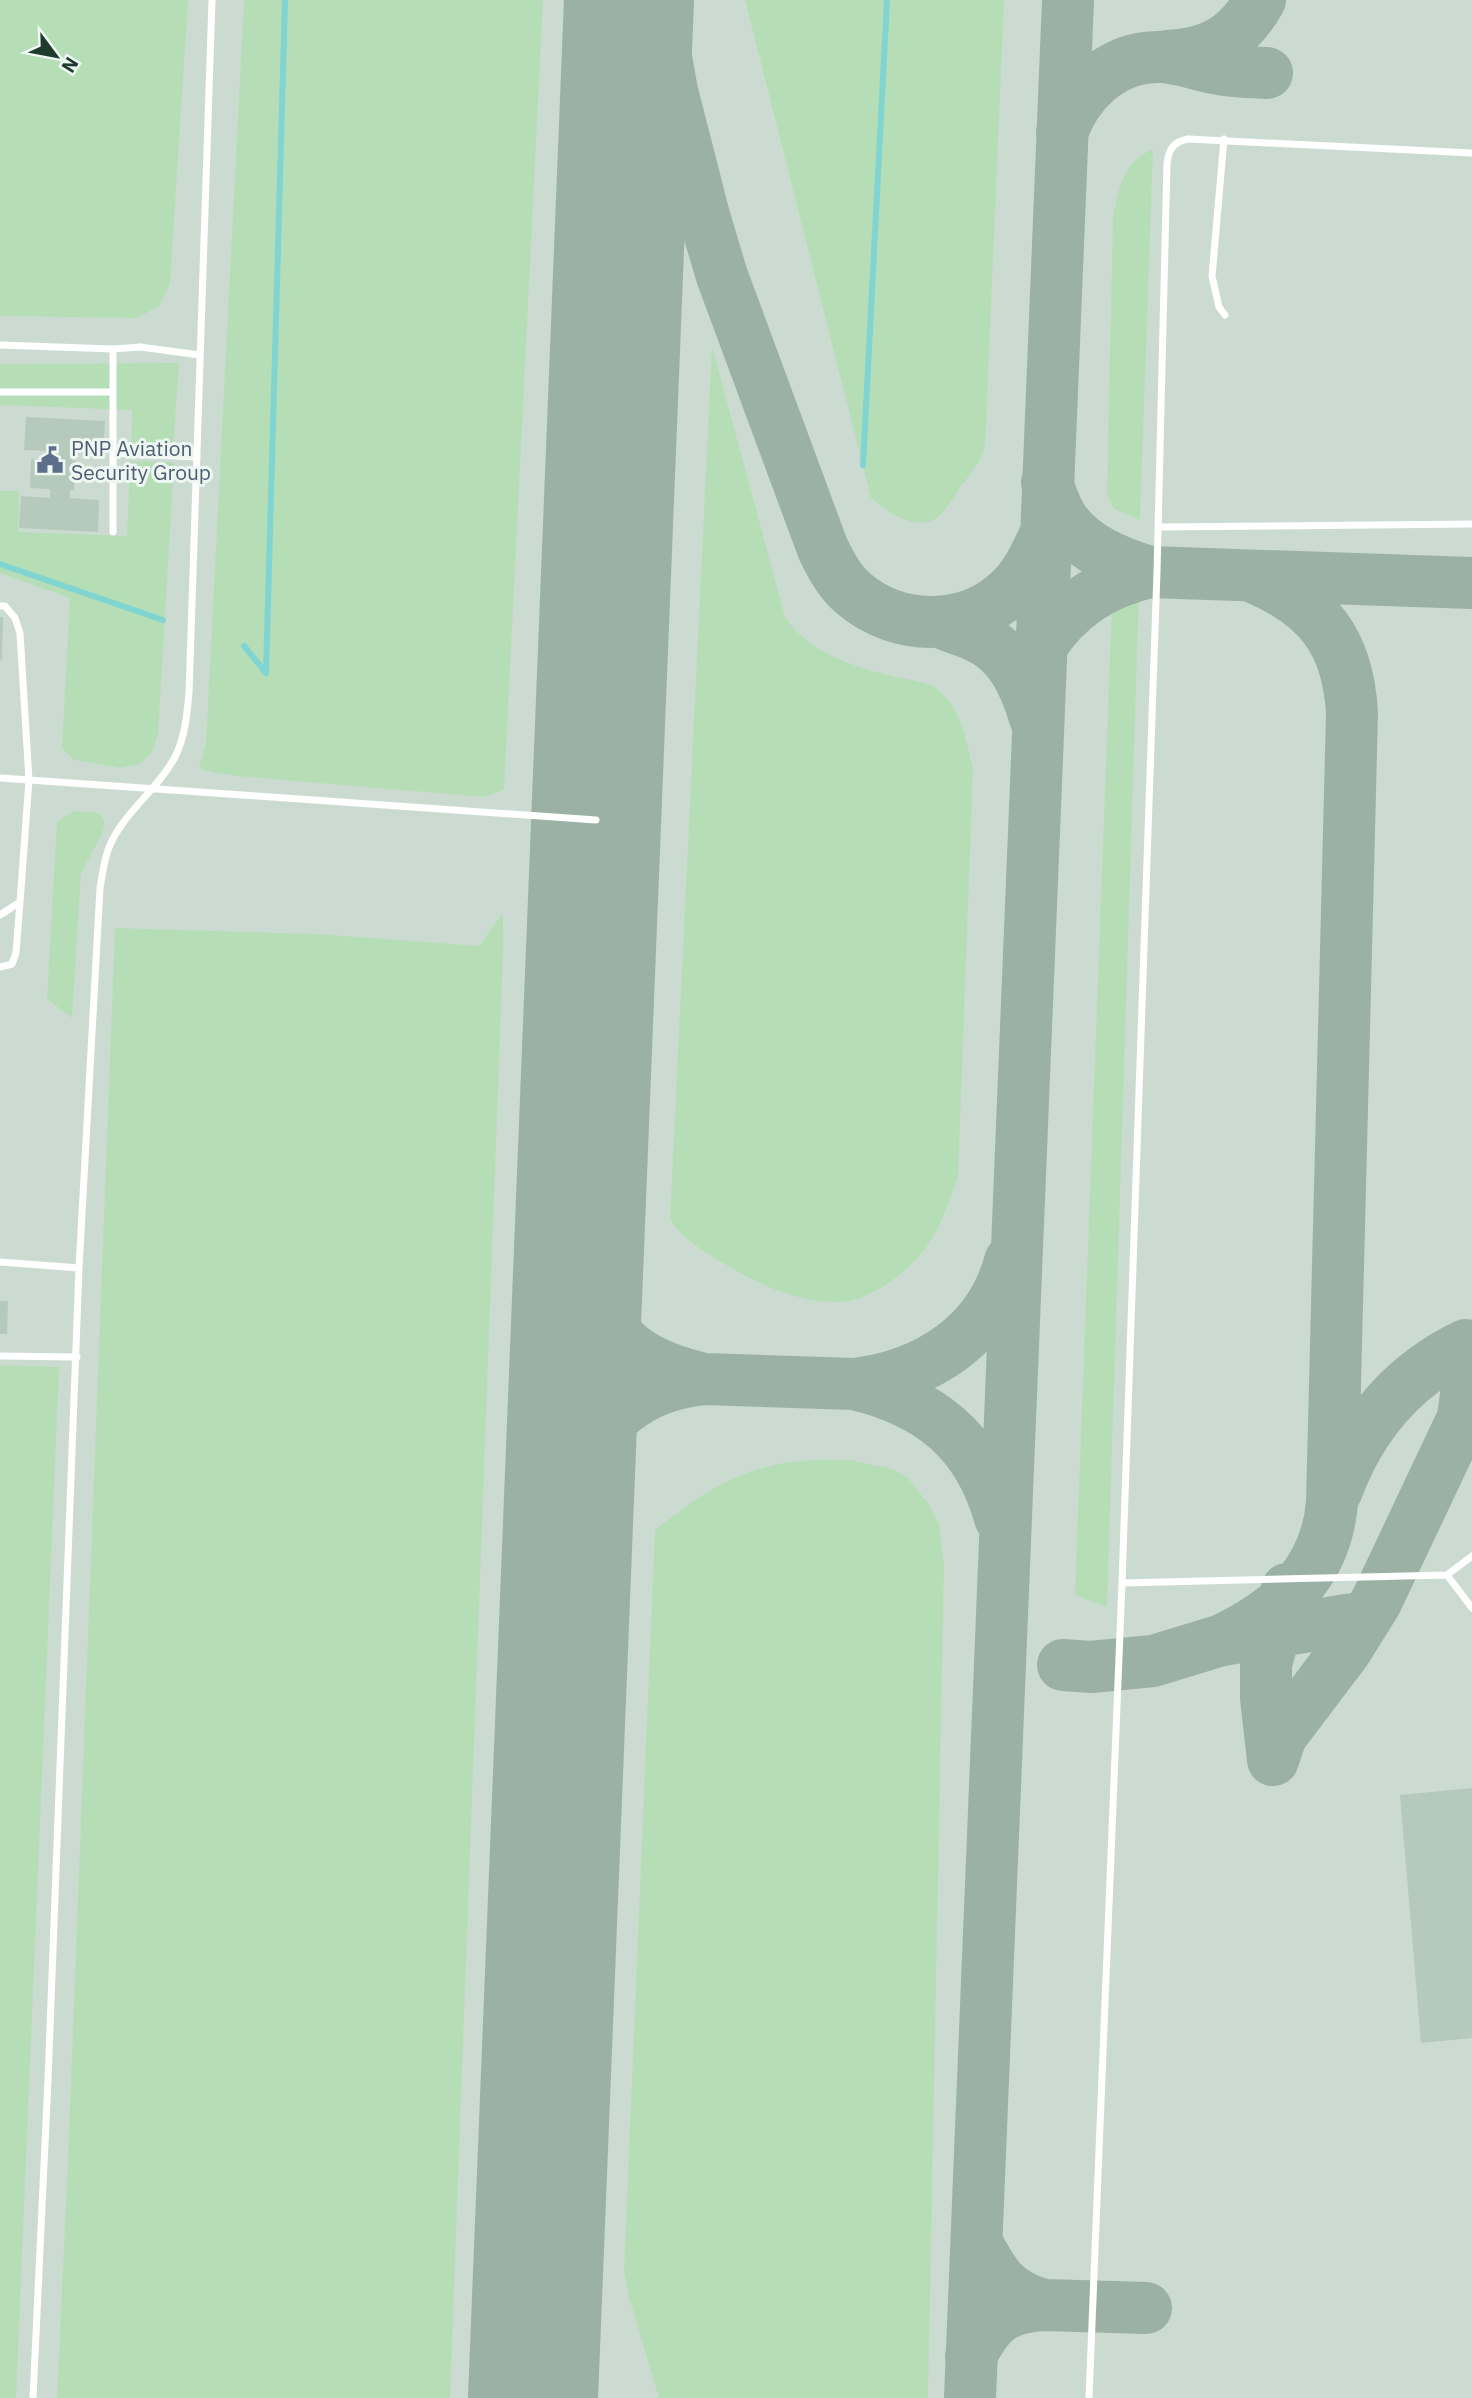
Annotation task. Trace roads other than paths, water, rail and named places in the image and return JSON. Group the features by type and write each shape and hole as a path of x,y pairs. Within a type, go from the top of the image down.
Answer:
{"lane":[{"path":"33,2398 79,1268 100,888 108,849 125,819 152,789 175,757 185,729 189,693 212,0"},
{"path":"1089,2398 1122,1583 1169,151 1177,141 1224,139 1472,153"},
{"path":"1224,139 1212,276 1217,300 1225,315"},
{"path":"0,345 113,349 140,347 200,355"},
{"path":"113,349 113,532"},
{"path":"0,392 113,392"},
{"path":"114,453 197,457"},
{"path":"1158,527 1472,524"},
{"path":"0,606 5,606 15,618 20,633 29,780 16,953 12,964 0,967"},
{"path":"1,778 596,820"},
{"path":"0,915 20,902"},
{"path":"0,1262 79,1268"},
{"path":"0,1356 77,1357"},
{"path":"1122,1583 1447,1575 1472,1556"},
{"path":"1447,1575 1472,1608"}],"waterway":[{"path":"266,673 285,0"},
{"path":"863,465 887,0"},
{"path":"0,564 163,620"},
{"path":"244,646 266,673"}],"place":[{"name":"PNP Aviation Security Group","path":"50,460"}]}
